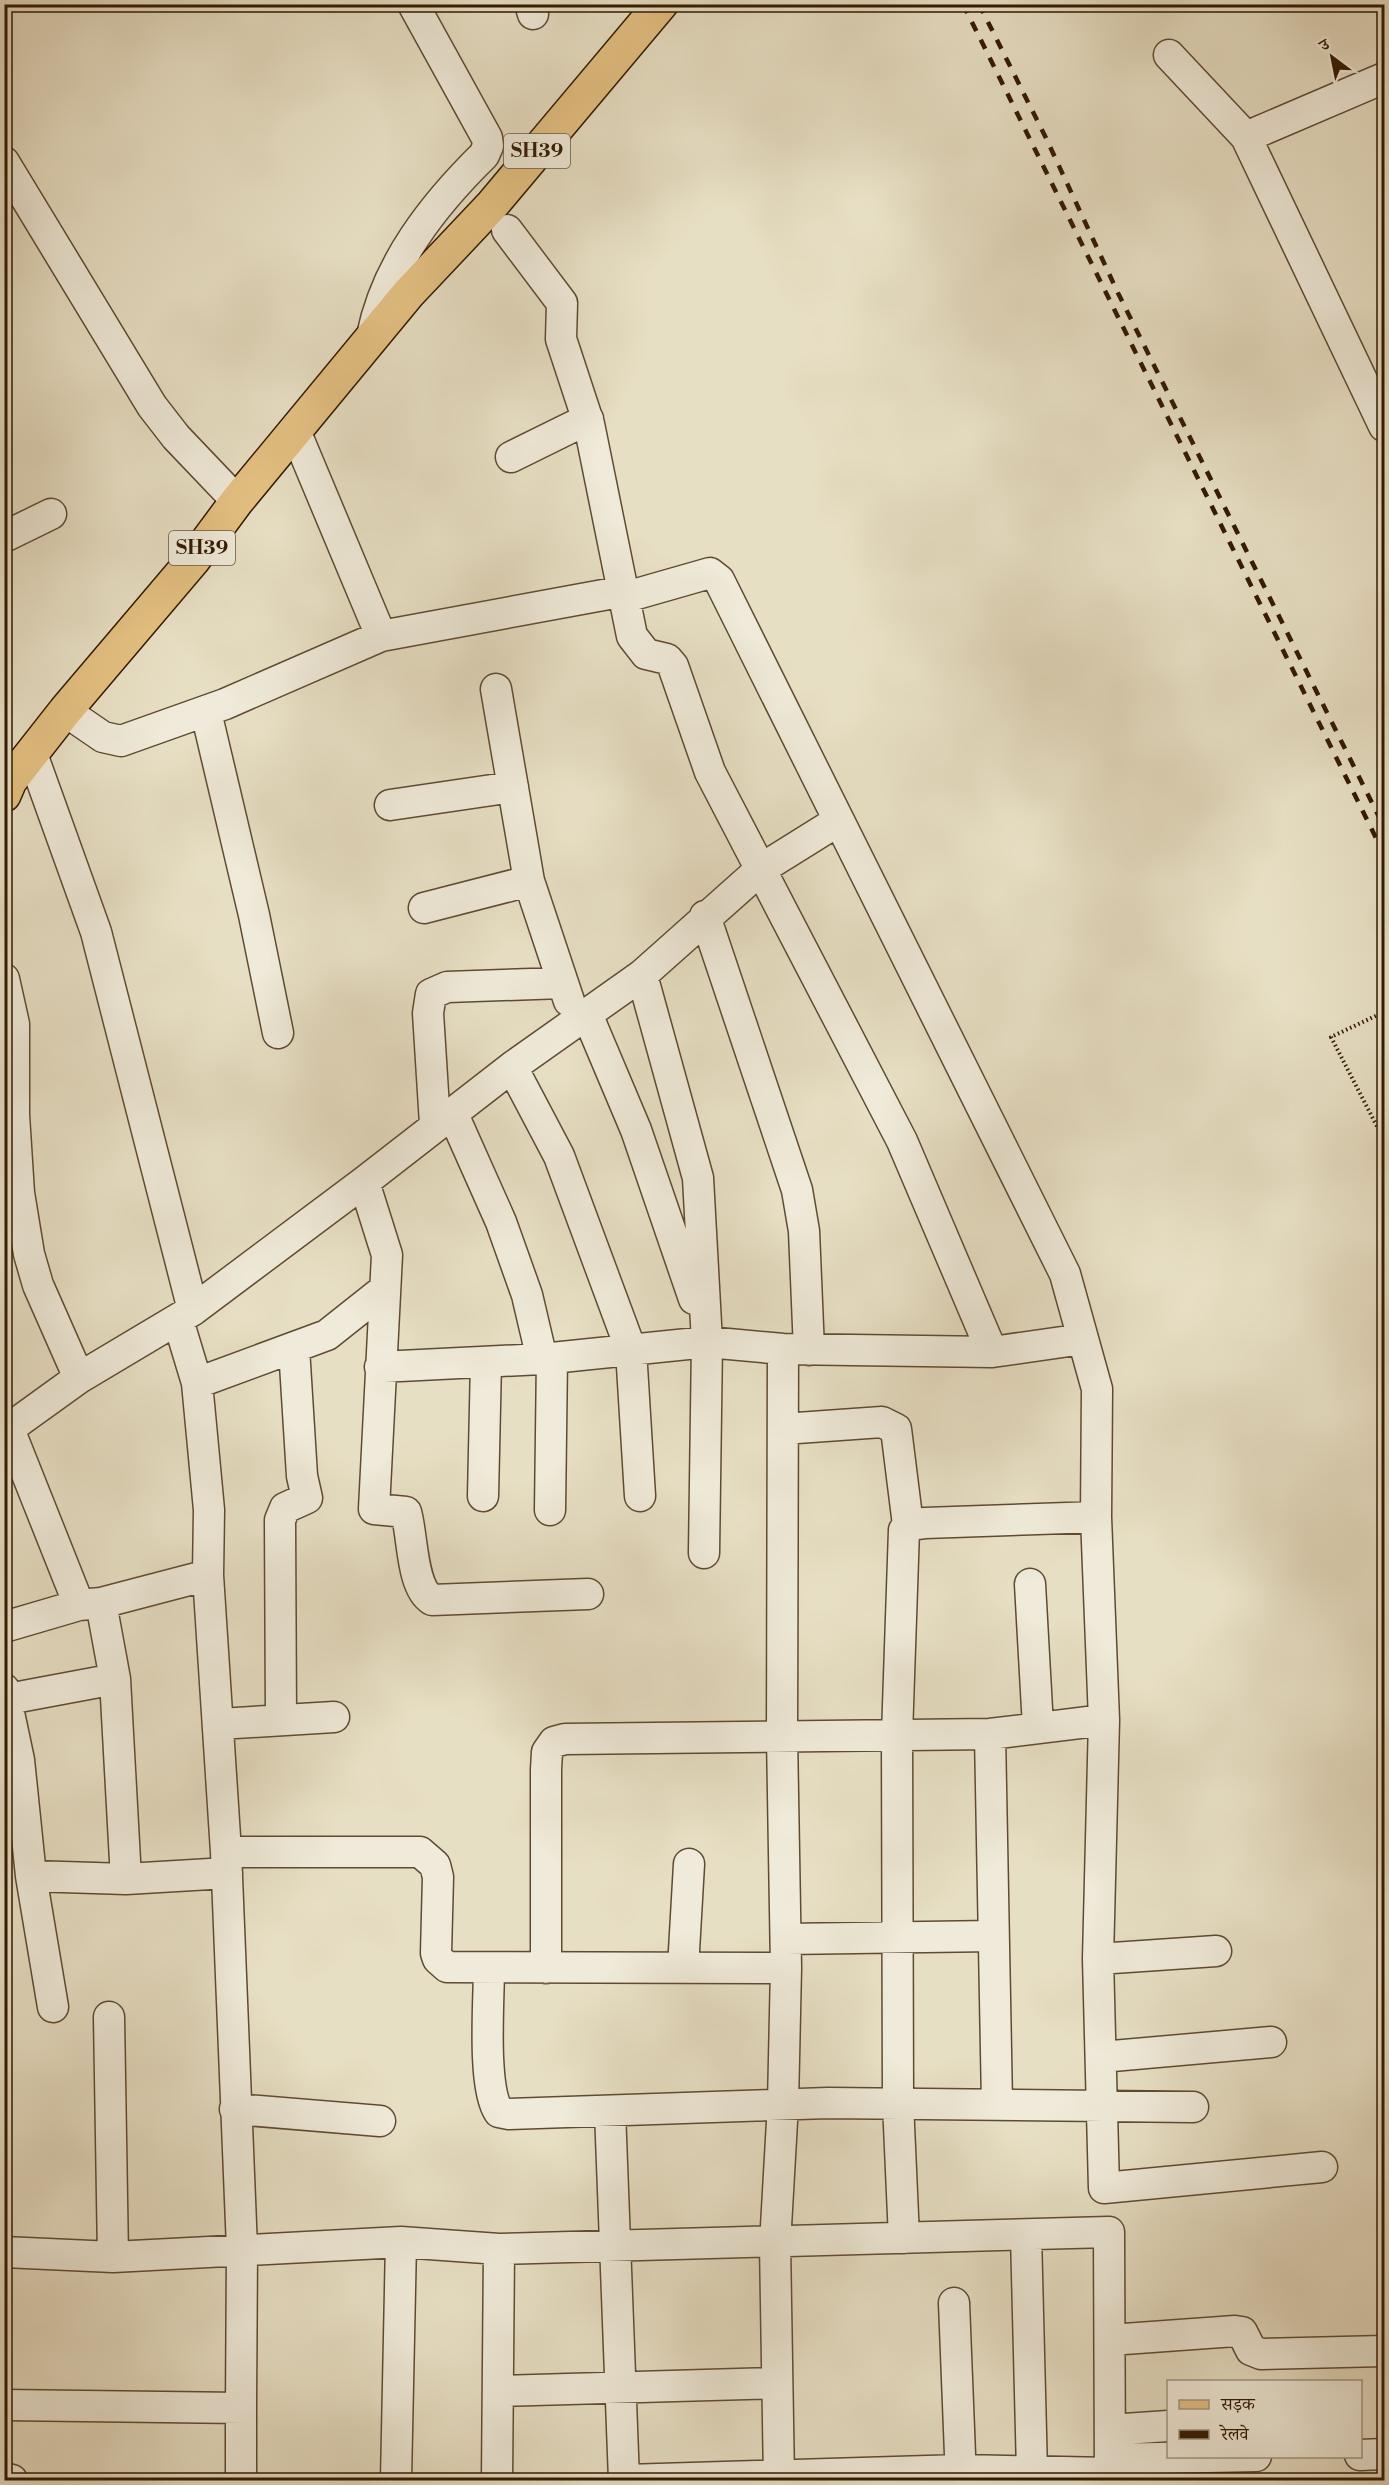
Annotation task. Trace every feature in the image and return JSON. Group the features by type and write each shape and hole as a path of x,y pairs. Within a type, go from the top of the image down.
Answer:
{"main road":[{"name":"SH39","path":"11,776 194,559 237,501 296,433 408,294 492,204 661,4"}],"street":[{"path":"371,341 376,317 399,262 439,202 484,155 488,146 487,138 413,4"},
{"path":"1169,55 1246,137 1384,426"},
{"path":"1246,137 1384,78"},
{"path":"4,162 152,406 176,437 237,501"},
{"path":"507,230 562,303 561,339 588,419 632,636 646,654 667,659 673,666 710,772 902,1141 992,1353"},
{"path":"512,458 588,419"},
{"path":"296,433 381,636"},
{"path":"5,535 51,514"},
{"path":"65,711 104,737 121,741 206,712 381,636 625,594 710,573 716,576 1065,1274 1097,1389 1096,1517 1104,1720 1098,1959 1104,2188 1109,2232 1110,2461"},
{"path":"496,689 529,881 562,983 582,1018 636,1130 707,1336"},
{"path":"206,712 254,915 278,1033"},
{"path":"11,776 96,932 185,1315 197,1383 209,1510 208,1575 226,1863 234,2109 242,2249 242,2481"},
{"path":"390,805 513,788"},
{"path":"126,1879 115,1679 90,1604 7,1431 79,1378 185,1315 364,1182 443,1118 642,975 705,916 761,869 838,821"},
{"path":"424,908 529,881"},
{"path":"705,916 797,1190 804,1231 796,1350 783,1429 782,1736 786,1953 783,2104 775,2244 779,2477"},
{"path":"642,975 698,1178 707,1336 704,1553"},
{"path":"4,979 14,1024 18,1170 29,1254 38,1285 79,1378"},
{"path":"550,1510 547,1358 501,1222 443,1118 428,1013 431,994 447,987 562,983"},
{"path":"512,1067 559,1156 631,1350 640,1496"},
{"path":"364,1182 386,1245 373,1507 375,1510 406,1512 418,1582 425,1596 432,1600 588,1594"},
{"path":"197,1383 327,1335 385,1289"},
{"path":"380,1367 547,1358 631,1350 707,1336 796,1350 992,1353 1083,1339"},
{"path":"281,1720 280,1520 285,1508 307,1498 302,1476 294,1348"},
{"path":"483,1496 486,1362"},
{"path":"783,1429 882,1422 897,1429 908,1525 903,1535 897,1736 898,2103 904,2238"},
{"path":"908,1525 1096,1517"},
{"path":"4,1627 208,1575"},
{"path":"1030,1584 1038,1727"},
{"path":"53,2007 31,1876 19,1760 6,1694 115,1679"},
{"path":"219,1725 334,1717"},
{"path":"546,1968 546,1770 548,1752 554,1742 782,1736 990,1734 1104,1720"},
{"path":"990,1734 996,2104"},
{"path":"31,1876 126,1879 226,1863 420,1852 435,1865 438,1877 438,1959 447,1967 683,1968 899,1939 993,1936"},
{"path":"683,1968 689,1864"},
{"path":"1098,1959 1216,1951"},
{"path":"489,1968 489,2069 494,2106 499,2112 898,2103 1193,2107"},
{"path":"109,2017 113,2258"},
{"path":"1101,2057 1271,2042"},
{"path":"234,2109 380,2121"},
{"path":"610,2111 625,2481 961,2475 1032,2472 1110,2461 1220,2458"},
{"path":"1104,2188 1322,2167"},
{"path":"4,2252 113,2258 242,2249 401,2242 499,2249 775,2244 1109,2232"},
{"path":"1026,2235 1032,2472"},
{"path":"396,2481 401,2242"},
{"path":"497,2481 499,2249"},
{"path":"954,2303 961,2475"},
{"path":"1110,2340 1235,2331 1242,2332 1251,2350 1261,2354 1384,2351"},
{"path":"498,2391 777,2383"},
{"path":"4,2405 241,2408"},
{"path":"1110,2461 1167,2427"},
{"path":"1362,2455 1384,2454"},
{"path":"4,2478 12,2481"}],"path":[{"path":"1384,1012 1331,1037 1384,1140"}],"railway":[{"path":"963,4 1384,854"},
{"path":"979,4 1046,138 1118,293 1384,827"}]}
